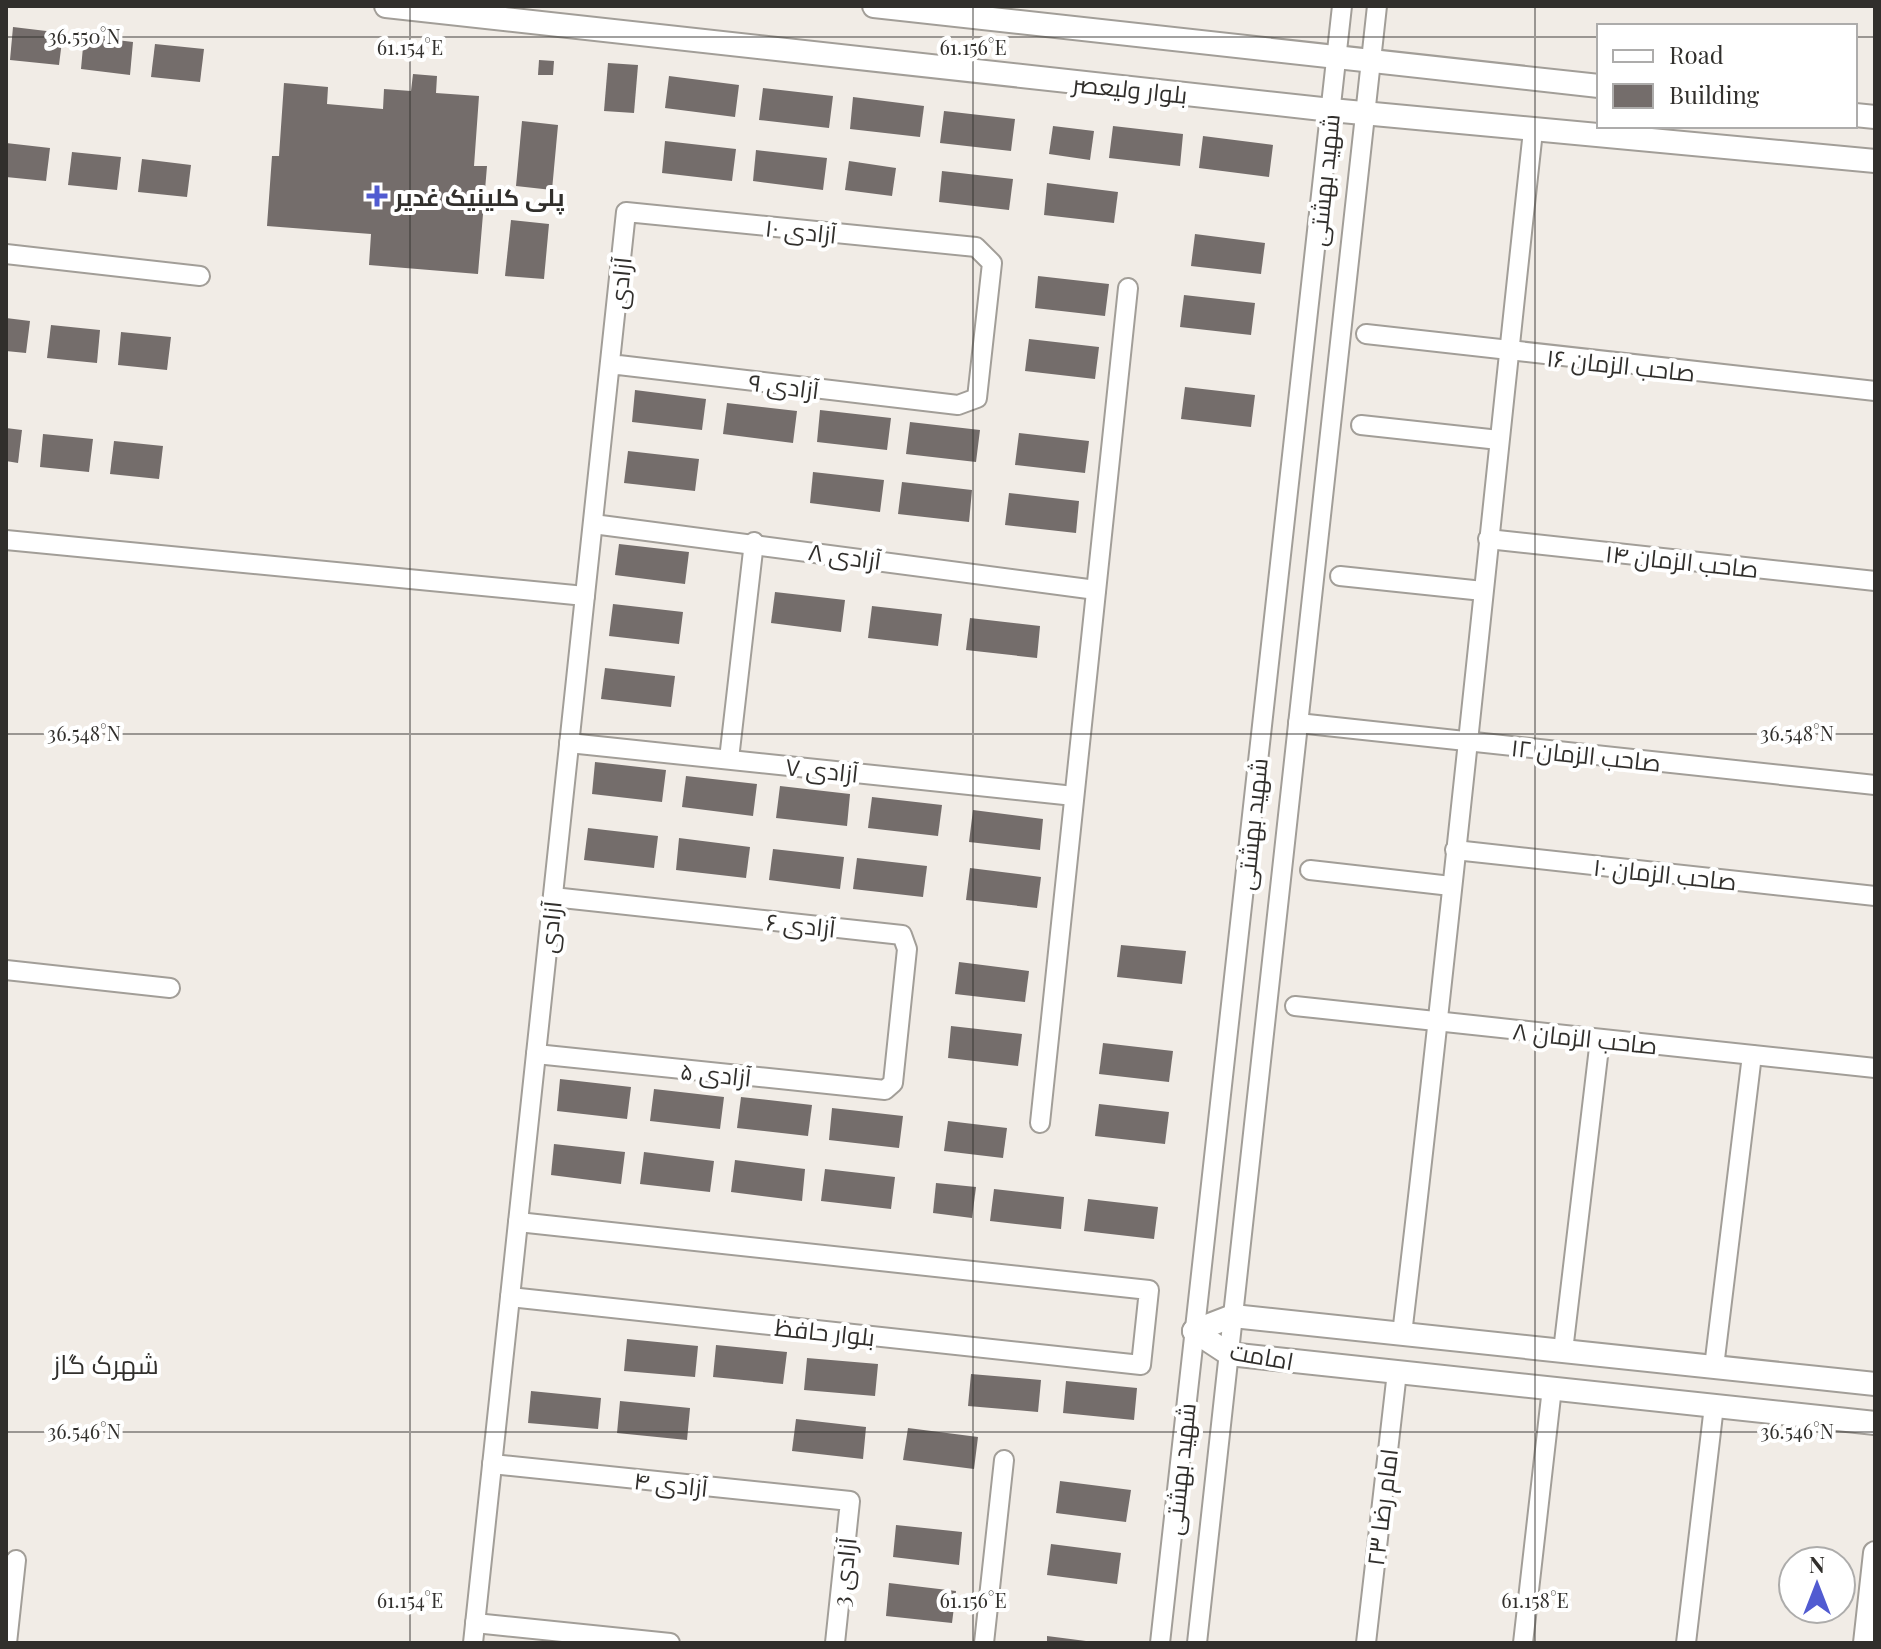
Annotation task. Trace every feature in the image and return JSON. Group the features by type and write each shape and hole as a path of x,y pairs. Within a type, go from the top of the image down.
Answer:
{"street":[{"name":"بلوار ولیعصر","path":"386,6 1331,110 1875,161"},
{"path":"874,6 1597,86"},
{"name":"شهید بهشتی","path":"1160,1643 1342,6"},
{"name":"شهید بهشتی","path":"1197,1643 1377,6"},
{"path":"1402,1334 1439,1021 1466,741 1533,131"},
{"name":"آزادی ۱۰","path":"626,212 976,247 992,263 977,398 958,405"},
{"name":"آزادی","path":"473,1643 626,212"},
{"path":"6,254 200,276"},
{"path":"1040,1123 1128,288"},
{"name":"صاحب الزمان ۱۶","path":"1366,334 1875,391"},
{"name":"آزادی ۹","path":"610,364 958,405"},
{"path":"1361,425 1499,440"},
{"name":"آزادی ۸","path":"593,524 754,542 1096,590"},
{"name":"صاحب الزمان ۱۴","path":"1488,539 1875,581"},
{"path":"6,540 585,596"},
{"path":"729,759 754,542"},
{"path":"1340,576 1483,591"},
{"name":"صاحب الزمان ۱۲","path":"1298,723 1875,785"},
{"name":"آزادی ۷","path":"569,743 1074,796"},
{"name":"صاحب الزمان ۱۰","path":"1455,850 1875,896"},
{"path":"1310,870 1451,886"},
{"name":"آزادی ۶","path":"553,897 902,935 907,949 893,1083"},
{"path":"6,970 170,988"},
{"name":"صاحب الزمان ۸","path":"1295,1006 1875,1068"},
{"path":"1563,1351 1600,1039"},
{"name":"آزادی ۵","path":"536,1054 885,1090 893,1083"},
{"path":"1714,1367 1752,1055"},
{"name":"بلوار حافظ","path":"510,1297 1141,1365 1149,1290 518,1222"},
{"name":"امامت","path":"1194,1331 1233,1316 1875,1384"},
{"name":"امامت","path":"1194,1331 1229,1354 1875,1423"},
{"name":"امام رضا ۲۳","path":"1366,1643 1397,1372"},
{"path":"1523,1643 1552,1388"},
{"path":"1686,1643 1714,1406"},
{"path":"984,1643 1004,1460"},
{"name":"آزادی ۴","path":"492,1464 850,1501"},
{"name":"آزادی 3","path":"835,1643 850,1501"},
{"path":"1865,1643 1875,1553"},
{"path":"7,1643 16,1560"},
{"path":"475,1623 670,1643"}],"building":[{"path":"13,27 63,33 59,65 10,60"},
{"path":"84,36 133,42 130,75 81,69"},
{"path":"155,44 204,49 200,82 151,77"},
{"path":"539,60 554,61 553,75 538,75"},
{"path":"608,63 638,65 634,113 604,111"},
{"name":"پلی کلینیک غدیر","path":"413,74 437,76 436,93 479,96 474,166 487,166 478,274 369,265 371,234 267,226 272,156 279,156 284,83 328,87 327,104 383,109 384,89 411,91"},
{"path":"669,76 739,85 735,117 665,108"},
{"path":"763,88 833,96 829,128 759,120"},
{"path":"853,97 924,106 920,137 850,129"},
{"path":"944,111 1015,119 1011,151 940,143"},
{"path":"522,121 558,125 552,190 516,186"},
{"path":"1053,126 1094,131 1090,160 1049,154"},
{"path":"1113,126 1183,134 1180,166 1109,158"},
{"path":"1203,136 1273,145 1269,177 1199,168"},
{"path":"665,141 736,149 732,181 662,173"},
{"path":"6,143 50,148 46,181 6,177"},
{"path":"756,150 827,158 823,190 753,181"},
{"path":"72,152 121,157 117,190 68,185"},
{"path":"142,159 191,165 187,197 138,192"},
{"path":"849,161 896,168 892,196 845,190"},
{"path":"942,171 1013,179 1009,210 939,202"},
{"path":"1047,183 1118,192 1114,223 1044,215"},
{"path":"511,220 549,224 544,279 505,276"},
{"path":"1195,234 1265,243 1261,274 1191,266"},
{"path":"1038,276 1109,284 1105,316 1035,308"},
{"path":"1184,295 1255,303 1251,335 1180,327"},
{"path":"6,318 30,321 26,353 6,351"},
{"path":"51,325 100,330 97,363 47,358"},
{"path":"121,332 171,337 167,370 118,365"},
{"path":"1029,339 1099,347 1095,379 1025,371"},
{"path":"1185,387 1255,395 1251,427 1181,419"},
{"path":"635,390 706,399 702,430 632,422"},
{"path":"727,403 797,411 793,443 723,434"},
{"path":"820,410 891,418 887,450 817,442"},
{"path":"910,422 980,430 976,462 906,454"},
{"path":"6,428 22,430 18,463 6,461"},
{"path":"1019,433 1089,441 1085,473 1015,465"},
{"path":"43,434 93,439 89,472 40,467"},
{"path":"114,441 163,446 159,479 110,474"},
{"path":"628,451 699,459 695,491 624,483"},
{"path":"813,472 884,480 880,512 810,503"},
{"path":"902,482 972,490 969,522 898,514"},
{"path":"1009,493 1079,501 1076,533 1005,525"},
{"path":"619,544 689,552 685,584 615,575"},
{"path":"775,592 845,600 841,632 771,623"},
{"path":"613,604 683,612 679,644 609,636"},
{"path":"872,606 942,614 938,646 868,638"},
{"path":"970,618 1040,626 1037,658 966,650"},
{"path":"605,668 675,676 671,707 601,699"},
{"path":"595,762 666,770 662,802 592,794"},
{"path":"686,776 757,784 753,816 682,807"},
{"path":"780,786 850,794 847,826 776,818"},
{"path":"872,797 942,805 938,836 868,828"},
{"path":"973,810 1043,819 1040,850 969,842"},
{"path":"588,828 658,836 654,868 584,860"},
{"path":"679,838 750,847 746,878 676,870"},
{"path":"773,849 844,857 840,889 769,880"},
{"path":"857,858 927,866 923,897 853,889"},
{"path":"970,868 1041,877 1037,908 966,900"},
{"path":"1121,945 1186,951 1182,984 1117,977"},
{"path":"959,962 1029,971 1025,1002 955,994"},
{"path":"951,1026 1022,1034 1018,1066 948,1058"},
{"path":"1103,1043 1173,1051 1169,1082 1099,1074"},
{"path":"560,1079 631,1087 627,1119 557,1111"},
{"path":"654,1089 724,1097 720,1129 650,1121"},
{"path":"741,1097 812,1105 808,1136 737,1128"},
{"path":"1099,1104 1169,1112 1165,1144 1095,1136"},
{"path":"832,1108 903,1116 899,1148 829,1140"},
{"path":"948,1121 1007,1128 1003,1158 944,1151"},
{"path":"554,1144 625,1152 621,1184 551,1175"},
{"path":"644,1152 714,1161 710,1192 640,1184"},
{"path":"735,1160 805,1169 802,1201 731,1192"},
{"path":"825,1169 895,1177 891,1209 821,1201"},
{"path":"936,1183 976,1187 972,1218 933,1213"},
{"path":"994,1189 1064,1197 1061,1229 990,1221"},
{"path":"1088,1199 1158,1207 1154,1239 1084,1231"},
{"path":"627,1339 698,1346 695,1377 624,1371"},
{"path":"716,1345 787,1352 783,1384 713,1377"},
{"path":"807,1358 878,1364 875,1396 804,1390"},
{"path":"971,1374 1041,1380 1038,1412 968,1406"},
{"path":"1066,1381 1137,1388 1134,1420 1063,1413"},
{"path":"531,1391 601,1398 598,1429 528,1423"},
{"path":"620,1401 690,1408 687,1440 617,1433"},
{"path":"796,1419 866,1427 863,1459 792,1451"},
{"path":"908,1428 978,1437 974,1469 903,1460"},
{"path":"1060,1481 1131,1490 1126,1522 1056,1513"},
{"path":"896,1525 962,1532 959,1565 893,1557"},
{"path":"1051,1544 1121,1553 1117,1584 1047,1575"},
{"path":"889,1583 956,1591 952,1623 886,1616"},
{"path":"1047,1636 1086,1641 1086,1643 1047,1643"}],"place":[{"name":"پلی کلینیک غدیر","path":"377,196"}],"district":[{"name":"شهرک گاز","path":"106,1363"}]}
